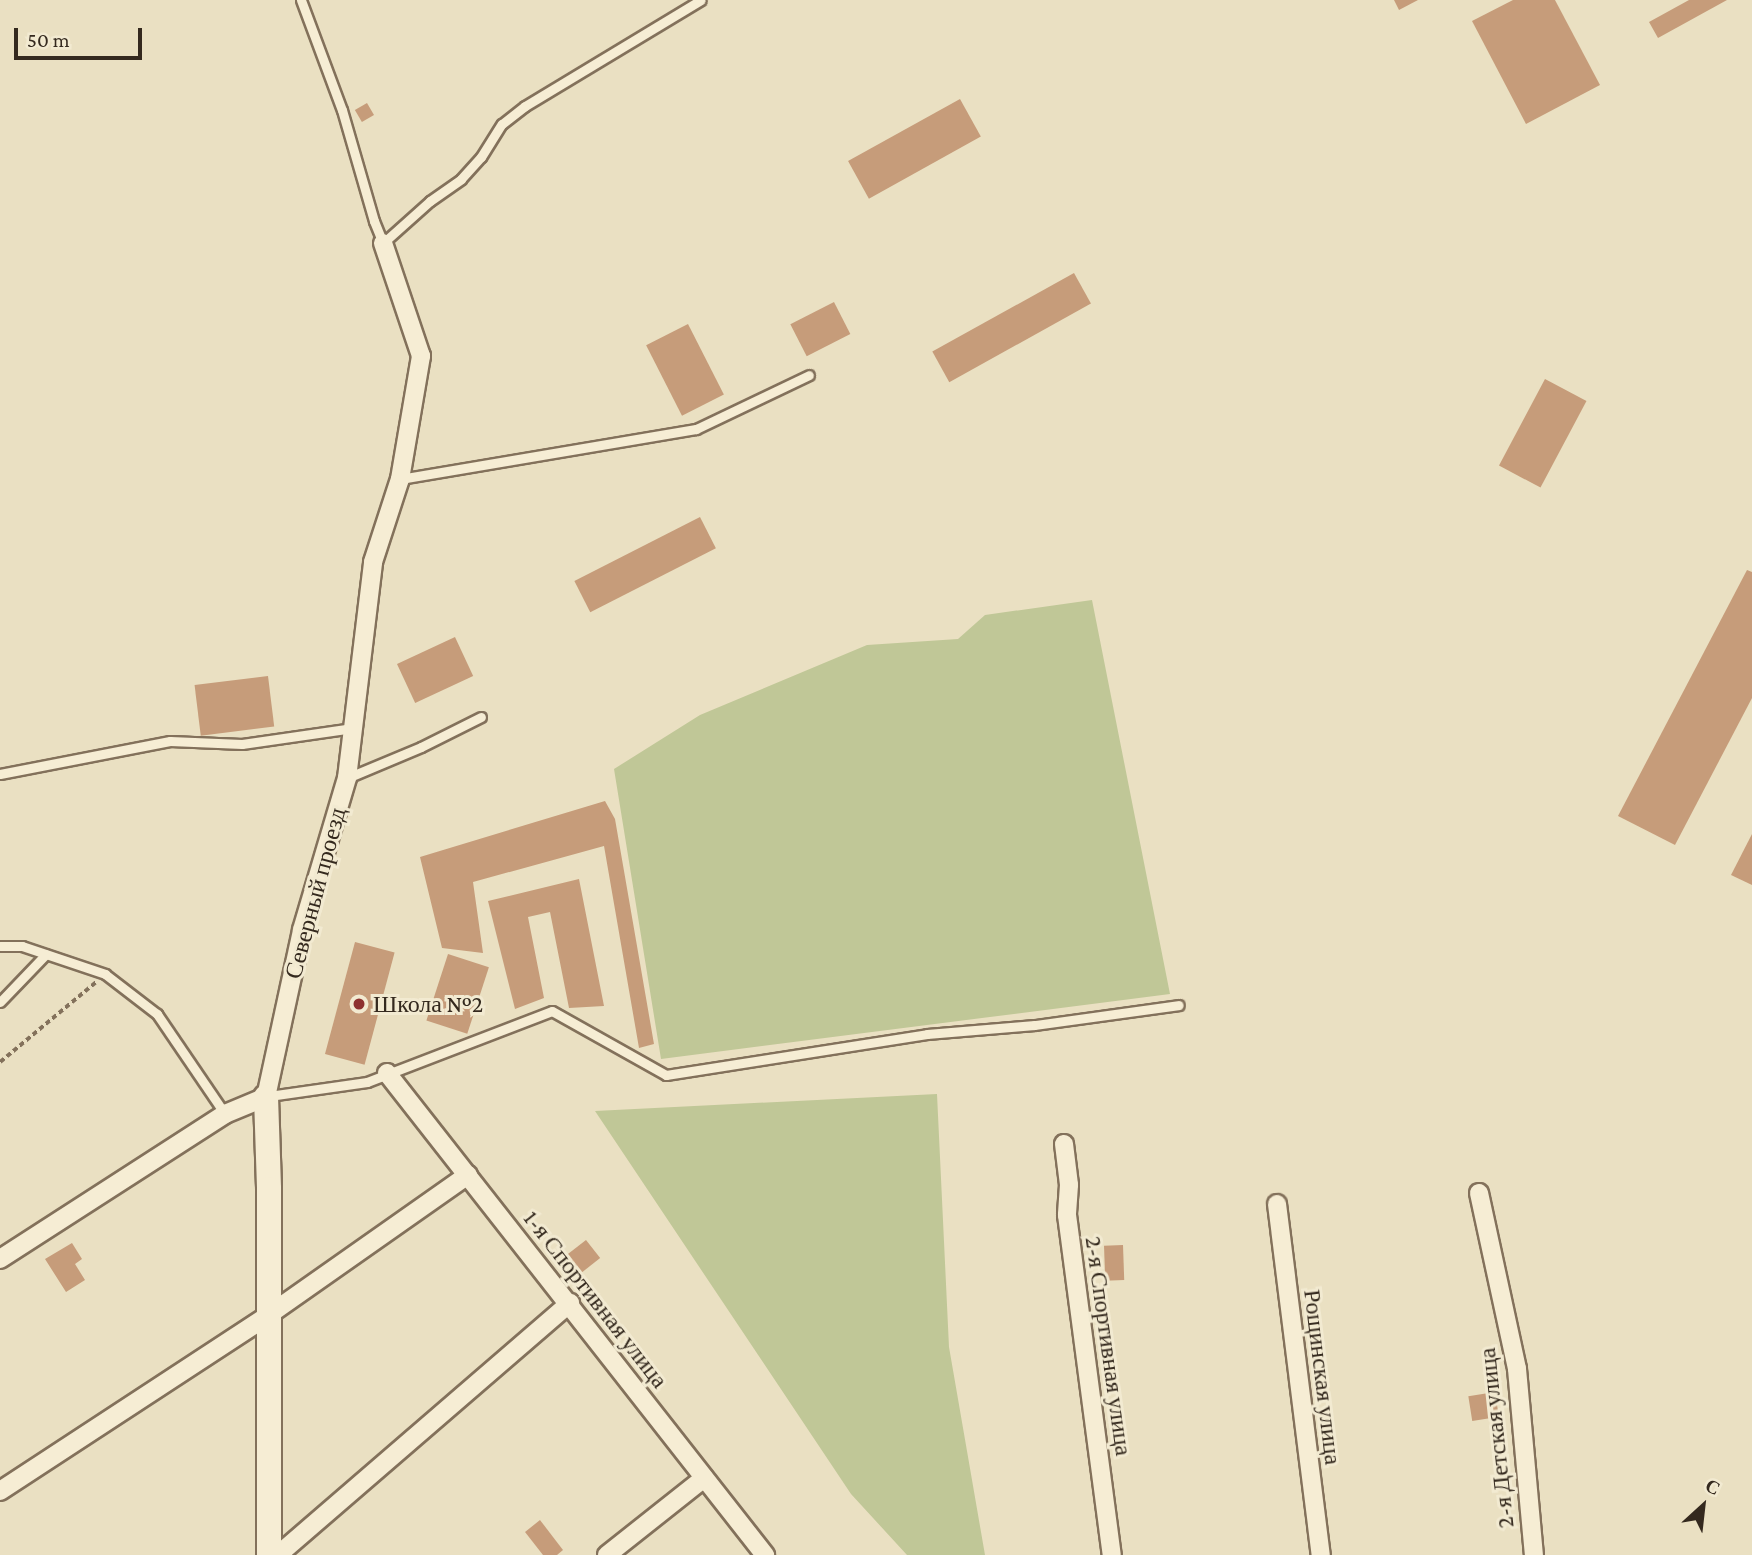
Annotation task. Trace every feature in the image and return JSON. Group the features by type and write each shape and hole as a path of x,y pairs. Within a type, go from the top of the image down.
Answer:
{"street":[{"name":"Северный проезд","path":"268,1555 270,1314 266,1097 302,930 347,778 373,562 400,479 421,356 383,243"},
{"name":"1-я Спортивная улица","path":"387,1073 765,1555"},
{"path":"0,1259 225,1114 266,1097"},
{"name":"2-я Спортивная улица","path":"1064,1144 1069,1185 1067,1215 1112,1555"},
{"path":"0,1491 270,1314 468,1175"},
{"name":"2-я Детская улица","path":"1479,1193 1517,1369 1534,1555"},
{"name":"Рощинская улица","path":"1277,1204 1321,1555"},
{"path":"278,1555 570,1303"},
{"path":"607,1555 704,1478"}],"lane":[{"path":"301,0 342,110 374,222 383,243 430,201 461,179 481,157 502,124 525,106 701,0"},
{"path":"400,479 696,429 809,375"},
{"path":"347,778 481,718"},
{"path":"0,774 170,741 242,744 353,728"},
{"path":"0,946 22,946 105,974 158,1014 225,1114"},
{"path":"0,1002 46,954"},
{"path":"266,1097 367,1082 552,1010 666,1075 927,1034 1035,1025 1179,1005"}],"path":[{"path":"0,1062 105,974"}],"green space":[{"path":"1092,600 1170,994 661,1059 614,769 700,715 867,645 958,639 985,615"},
{"path":"937,1094 949,1347 985,1555 907,1555 851,1494 595,1111"}],"building":[{"path":"1394,0 1418,0 1399,10"},
{"path":"1513,0 1555,0 1600,85 1526,124 1472,21"},
{"path":"1689,0 1727,0 1658,38 1649,22"},
{"path":"960,99 981,137 869,199 848,161"},
{"path":"367,103 374,115 362,122 355,110"},
{"path":"1074,273 1091,304 949,382 932,352"},
{"path":"834,302 850,334 807,356 790,324"},
{"path":"688,324 724,394 682,416 646,345"},
{"path":"1545,379 1586,401 1540,488 1499,466"},
{"path":"700,517 716,548 590,612 574,581"},
{"path":"1747,570 1752,572 1752,698 1675,845 1618,816"},
{"path":"455,637 473,676 415,703 397,664"},
{"path":"268,676 274,727 201,736 195,685"},
{"path":"605,801 615,819 654,1044 639,1048 604,846 473,882 483,953 442,948 420,857"},
{"path":"1752,834 1752,885 1731,875"},
{"path":"579,879 604,1006 569,1008 550,912 528,917 544,998 515,1009 488,901"},
{"name":"Школа №2","path":"355,942 395,953 365,1065 325,1054"},
{"path":"448,954 489,967 467,1034 426,1021"},
{"path":"586,1240 600,1258 579,1275 565,1257"},
{"path":"72,1243 82,1259 75,1264 85,1280 66,1292 45,1259"},
{"path":"1123,1245 1124,1280 1105,1281 1104,1246"},
{"path":"1495,1392 1499,1417 1472,1421 1468,1396"},
{"path":"540,1520 563,1550 557,1555 543,1555 525,1532"}],"place":[{"name":"Школа №2","path":"359,1004"}]}
